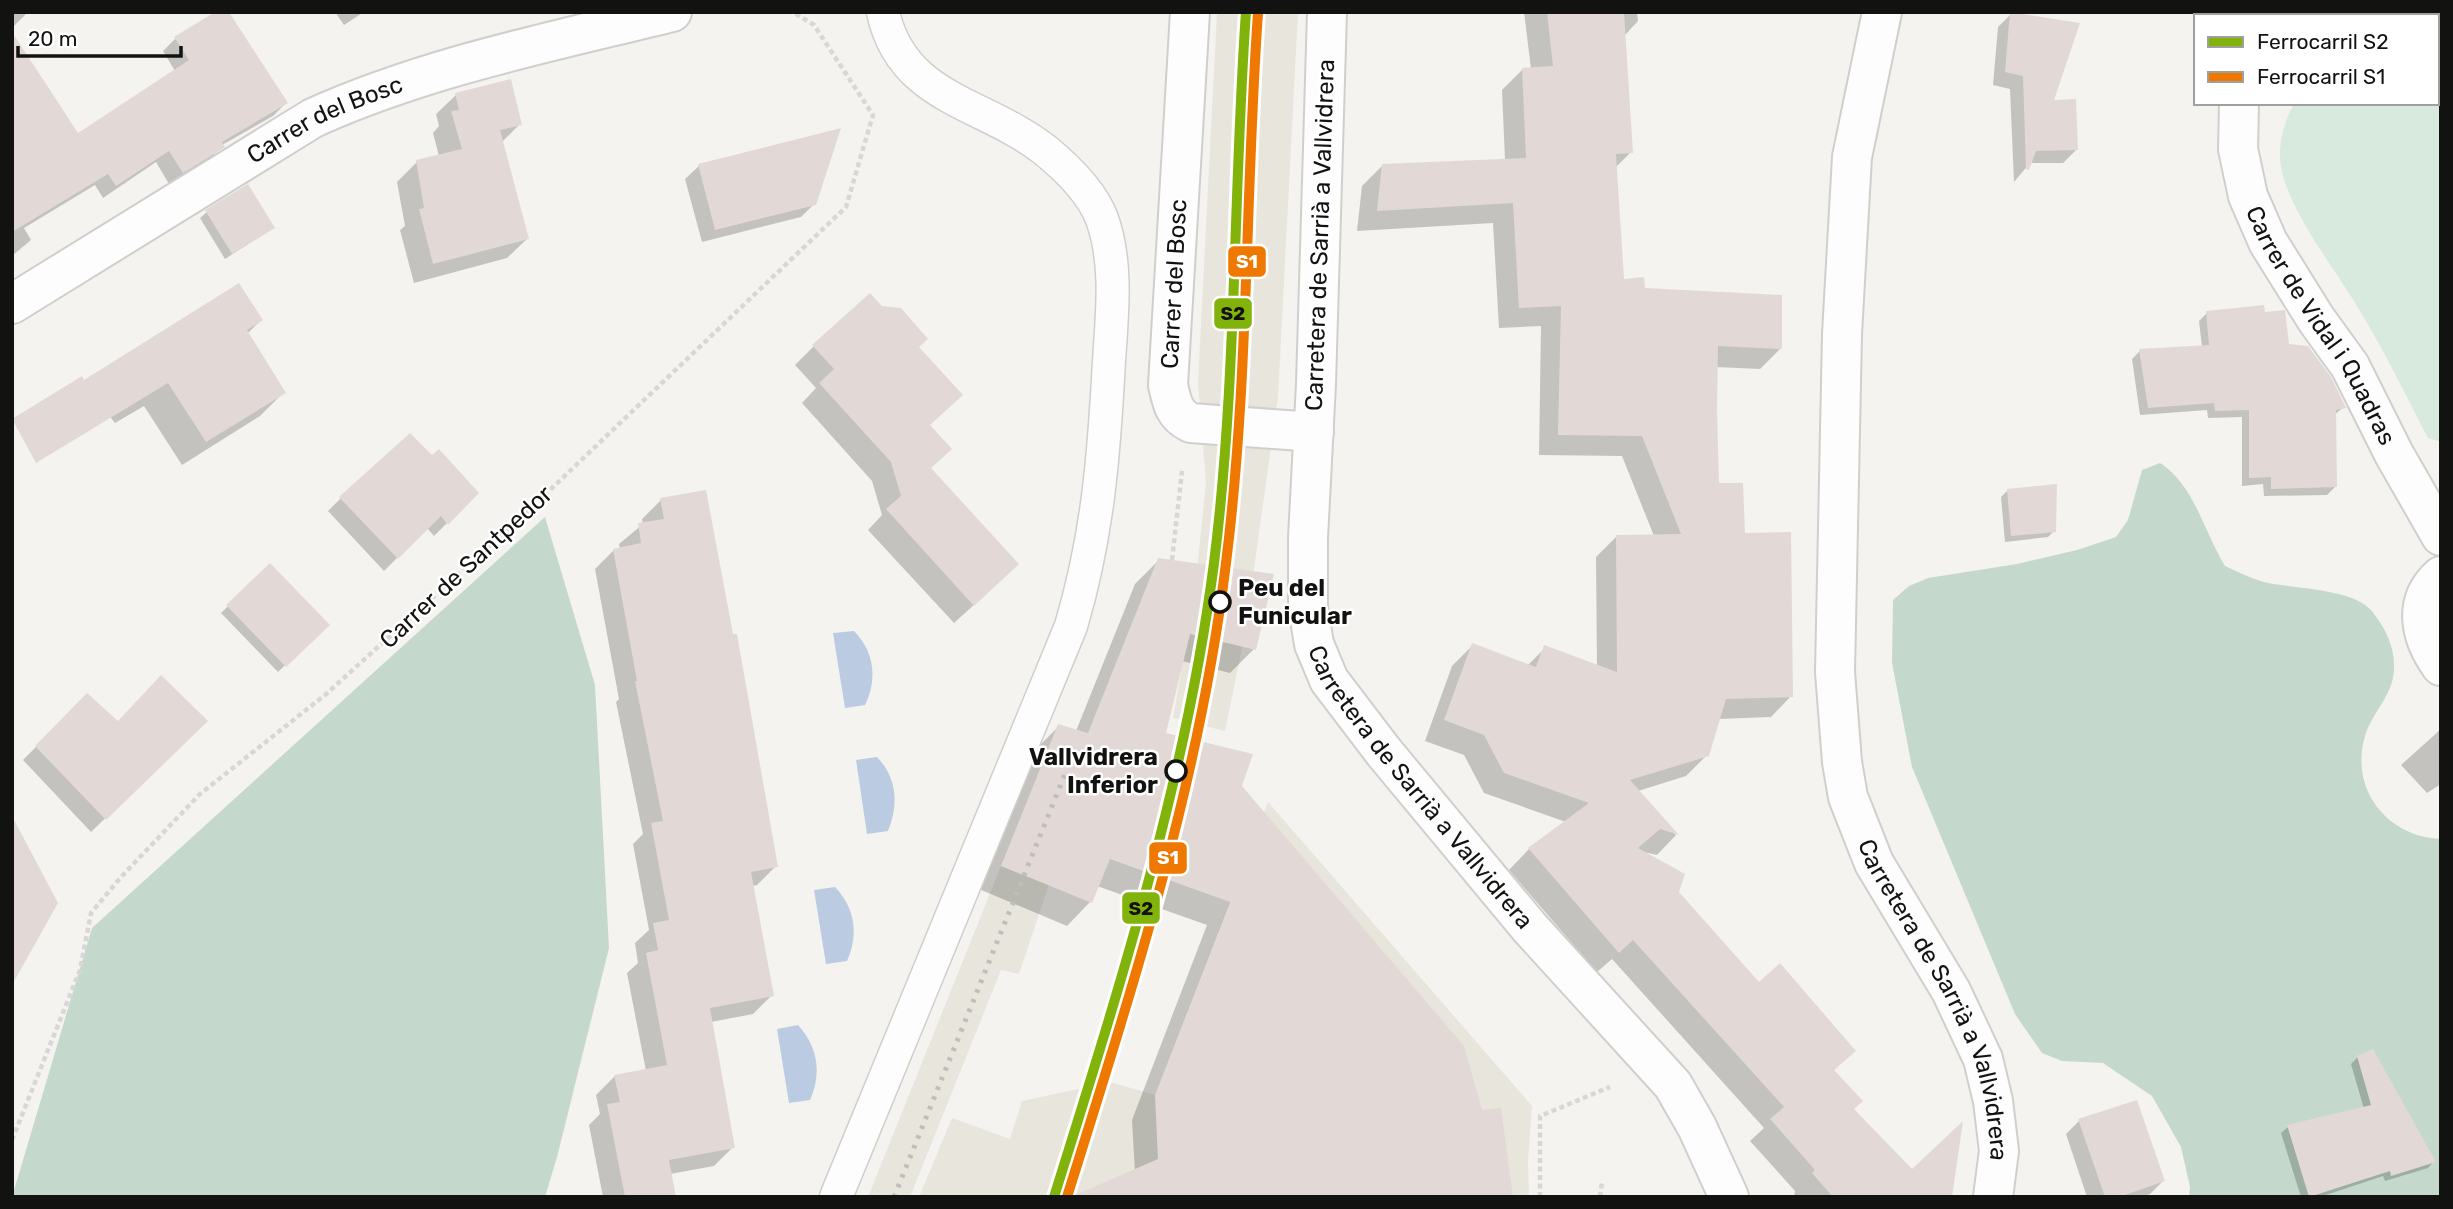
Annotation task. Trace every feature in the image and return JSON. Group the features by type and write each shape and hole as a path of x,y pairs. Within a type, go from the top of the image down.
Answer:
{"main road":[{"name":"Carrer del Bosc","path":"12,304 313,118 360,96 415,78 672,12"},
{"name":"Carrer del Bosc","path":"1190,12 1168,386 1171,403 1179,417 1191,423 1299,431"},
{"name":"Carretera de Sarrià a Vallvidrera","path":"1328,12 1299,431 1308,538 1308,607 1314,644 1329,680 1383,751 1530,928 1672,1085 1697,1127 1729,1197"},
{"name":"Carretera de Sarrià a Vallvidrera","path":"1882,12 1852,157 1842,334 1835,672 1842,762 1849,797 1874,863 1951,991 1983,1059 1993,1101 2000,1151 1993,1197"},
{"name":"Carrer de Vidal i Quadras","path":"2239,105 2238,149 2248,195 2268,242 2316,319 2350,366 2394,454 2441,536"},
{"path":"2441,576 2429,586 2421,612 2422,633 2441,666"}],"lane":[{"path":"836,1197 1071,626 1088,568 1098,517 1112,298 1110,250 1101,217 1084,189 1044,149 923,81 901,59 883,12"}],"path":[{"name":"Carrer de Santpedor","path":"12,1140 79,970 92,913 121,877 201,794 325,695 528,511 846,207 873,115 814,25 793,12"},
{"path":"1172,560 1182,478"},
{"path":"1540,1197 1540,1115 1611,1087"},
{"path":"1600,1197 1602,1182"}],"shaded area":[{"path":"1217,12 1298,12 1278,397 1245,633 1225,731 1173,718 1194,600 1206,482 1198,383"},
{"path":"1268,802 1532,1106 1528,1160 1529,1197 919,1197 952,1118 1010,1139 1022,1101 1110,1082 1155,1095"},
{"path":"1001,866 1049,884 1019,974 1001,970 910,1197 868,1197"}],"green space":[{"path":"2441,12 2441,442 2428,438 2367,322 2311,235 2290,195 2280,159 2283,130 2294,105 2439,105 2439,14 2323,14"},
{"path":"2160,463 2182,484 2190,496 2225,566 2264,582 2350,597 2371,610 2388,638 2394,660 2393,678 2387,695 2368,727 2361,756 2368,792 2389,820 2405,830 2441,839 2441,1197 2189,1197 2190,1187 2181,1147 2152,1096 2103,1063 2062,1061 2042,1053 2015,1014 1912,767 1892,663 1893,600 1909,586 1928,578 2017,564 2077,550 2116,537 2128,520 2142,470"},
{"path":"545,517 595,685 609,948 545,1197 12,1197 92,928"}],"water":[{"path":"854,631 870,656 872,685 865,705 845,708 833,633"},
{"path":"877,757 892,783 894,811 888,831 867,834 856,760"},
{"path":"835,887 851,913 853,941 847,961 826,964 814,890"},
{"path":"798,1025 814,1051 816,1080 810,1100 789,1103 777,1029"}],"building":[{"path":"215,12 229,12 288,103 222,142 225,147 183,173 169,151 116,186 108,174 12,232 12,32 78,133 189,60 174,37"},
{"path":"1547,12 1624,12 1633,153 1616,154 1624,279 1644,277 1645,288 1782,295 1782,349 1718,346 1717,410 1719,483 1743,483 1745,533 1791,532 1793,697 1726,699 1709,756 1630,780 1679,835 1660,829 1638,848 1685,874 1679,892 1759,982 1780,963 1856,1051 1834,1070 1863,1101 1854,1109 1912,1169 1963,1121 1952,1197 1833,1197 1812,1173 1815,1170 1770,1119 1784,1107 1633,940 1619,953 1528,848 1589,803 1504,773 1484,735 1444,720 1472,643 1536,667 1544,645 1617,672 1616,535 1681,534 1642,436 1558,435 1561,306 1519,308 1513,203 1377,211 1382,164 1526,158 1522,68 1553,66"},
{"path":"2010,12 2080,23 2054,100 2076,99 2078,150 2036,151 2029,170 2026,169 2023,76 2005,72"},
{"path":"511,79 522,125 500,130 529,239 433,264 419,209 424,208 416,160 462,149 451,111 459,110 455,93"},
{"path":"841,128 816,205 715,230 698,164"},
{"path":"248,184 275,228 232,254 205,210"},
{"path":"239,283 263,320 247,330 286,393 206,442 168,383 36,463 12,419 82,376 84,380"},
{"path":"870,293 882,306 901,308 928,339 919,347 963,395 930,425 952,449 931,468 1019,564 974,606 886,509 901,496 891,462 819,383 834,369 812,345"},
{"path":"2264,305 2265,312 2285,310 2289,344 2308,346 2331,377 2346,408 2336,410 2337,487 2271,489 2271,477 2249,478 2249,410 2215,411 2214,403 2148,408 2139,349 2209,345 2206,311"},
{"path":"410,433 432,455 439,449 479,493 448,525 441,516 398,559 339,497"},
{"path":"2057,484 2056,532 2011,536 2007,489"},
{"path":"706,490 733,634 737,634 778,867 751,872 774,996 710,1008 735,1148 669,1160 676,1197 625,1197 607,1104 620,1102 614,1075 667,1065 646,953 658,950 653,923 669,920 651,823 663,821 635,681 613,549 641,543 638,523 664,519 660,498"},
{"path":"1158,558 1274,574 1256,650 1190,634 1166,733 1253,754 1242,786 1464,1046 1482,1110 1501,1108 1513,1197 1071,1197 1158,1159 1155,1095 1230,902 1110,859 1092,903 1001,866 1058,724 1088,733"},
{"path":"270,563 330,625 286,667 226,605"},
{"path":"161,675 208,721 106,820 35,746 87,693 118,721"},
{"path":"12,816 58,903 12,985"},
{"path":"2373,1049 2436,1162 2391,1176 2390,1171 2309,1197 2287,1125 2371,1105 2357,1056"},
{"path":"2137,1100 2165,1181 2119,1197 2105,1197 2078,1119"}],"railway":[{"path":"894,1197 1065,774"}],"rail line":[{"name":"S2","path":"1054,1197 1148,883 1202,644 1214,563 1227,425 1246,12"},
{"name":"S1","path":"1067,1197 1116,1041 1161,883 1199,724 1214,644 1226,563 1239,426 1258,13"}],"place":[{"name":"Peu del Funicular","path":"1220,602"},
{"name":"Vallvidrera Inferior","path":"1176,771"}]}
